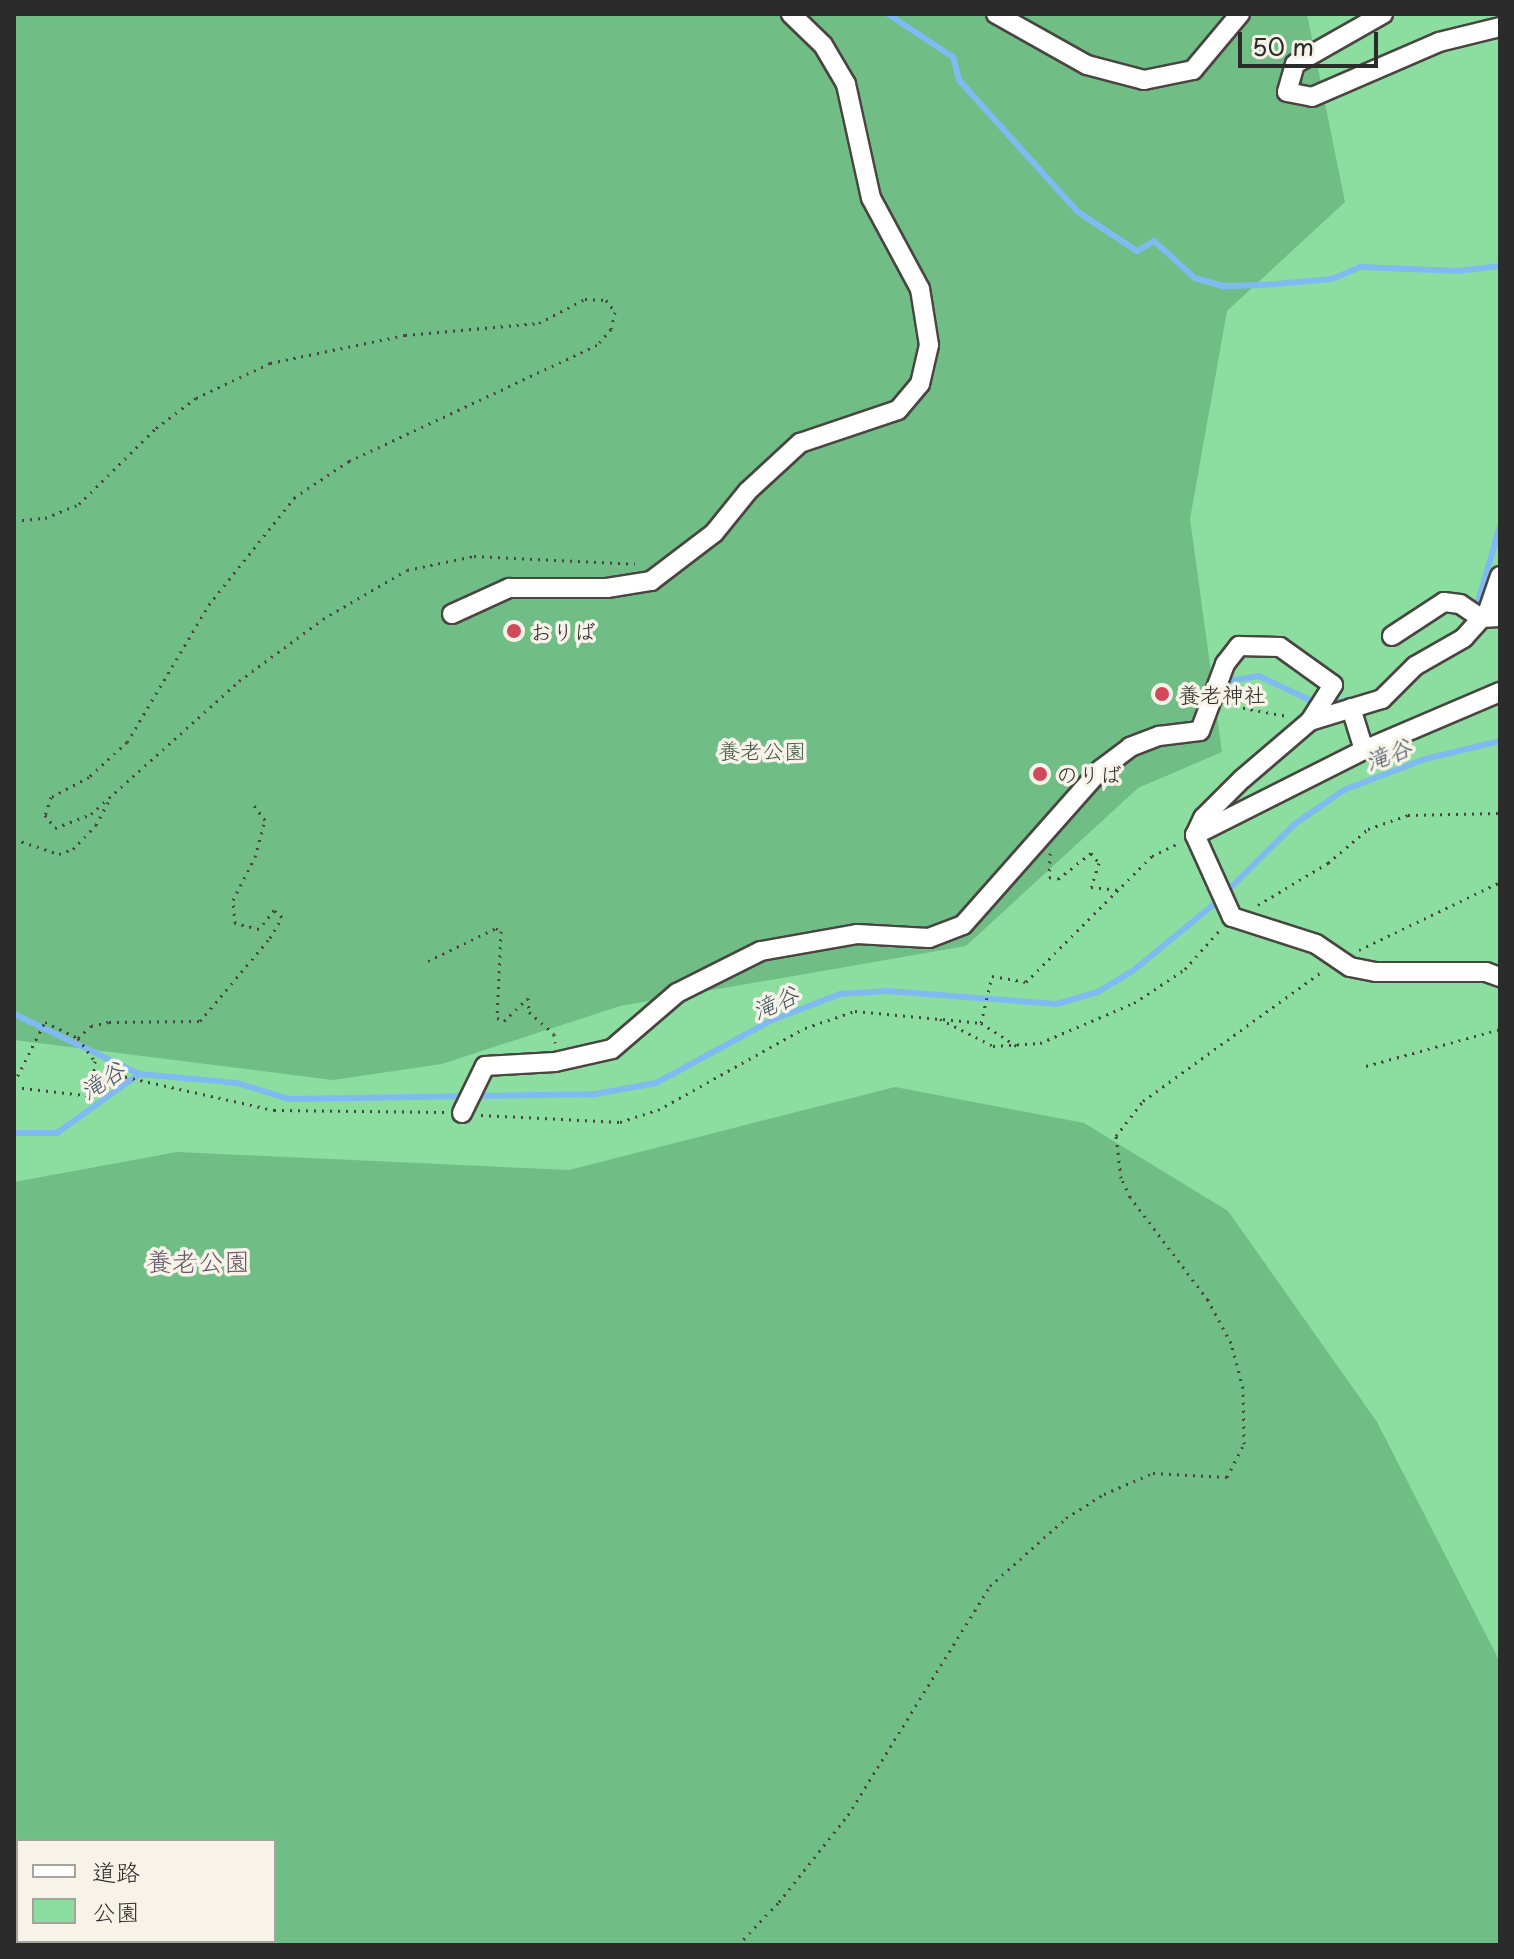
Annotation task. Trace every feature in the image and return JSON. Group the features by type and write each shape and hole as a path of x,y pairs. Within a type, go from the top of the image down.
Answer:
{"street":[{"path":"452,614 509,588 607,588 651,581 714,533 748,491 800,443 898,410 920,384 929,345 920,289 871,198 846,84 823,45 791,14"},
{"path":"996,14 1087,65 1144,80 1193,70 1240,14"},
{"path":"1383,14 1303,58 1290,72 1287,92 1312,97 1439,42 1500,27"},
{"path":"1310,721 1382,699 1415,666 1464,638 1487,618 1500,576"},
{"path":"1392,636 1444,602 1487,618"},
{"path":"462,1113 485,1066 555,1062 612,1049 677,993 761,951 857,934 946,935 963,925 1100,770 1130,747 1159,736 1200,731 1225,664 1239,646 1280,647 1333,685 1310,721 1242,779 1203,818 1195,835 1208,870 1232,917 1316,944 1337,961 1376,972 1486,972 1500,977"},
{"path":"1195,835 1364,750 1500,692"},
{"path":"1351,708 1364,750"}],"path":[{"path":"14,521 45,518 79,504 156,428 196,398 270,363 405,335 539,323 585,299 606,300 615,312 611,329 589,350 349,461 295,497 210,603 127,742 89,777 51,797 45,815 55,828 65,826 112,795 239,681 323,619 407,570 474,556 645,563"},
{"path":"1212,702 1310,721"},
{"path":"14,839 59,854 73,849 96,825 112,795"},
{"path":"78,1038 91,1026 109,1022 200,1021 270,938 282,917 274,910 259,929 235,923 233,900 255,857 265,820 253,804"},
{"path":"940,1019 993,1046 1020,1048 1074,1032 1134,1003 1185,969 1232,917 1328,863 1368,829 1408,815 1500,813"},
{"path":"981,1023 992,976 1026,982 1152,856 1195,835"},
{"path":"1050,850 1049,877 1058,879 1091,853 1099,863 1091,887 1121,890"},
{"path":"738,1945 779,1902 848,1815 990,1586 1066,1518 1104,1494 1153,1473 1227,1477 1244,1444 1243,1388 1231,1343 1208,1300 1130,1197 1121,1178 1116,1136 1143,1101 1337,961 1500,882"},
{"path":"428,961 496,928 501,931 497,1018 504,1021 528,998 529,1012 554,1034 555,1062"},
{"path":"92,1096 95,1061 78,1038 45,1022 14,1085 92,1096 117,1075 274,1110 462,1113 620,1122 658,1110 767,1046 825,1020 855,1011 981,1023 1020,1048"},
{"path":"1366,1066 1500,1029"}],"green space":[{"path":"14,14 1307,14 1345,202 1227,311 1190,519 1222,752 1138,788 966,946 620,1006 442,1064 333,1080 14,1040"},
{"name":"養老公園","path":"466,14 1500,14 1500,1657 985,1517 14,1593 14,350"},
{"path":"895,1087 1084,1123 1228,1211 1377,1422 1500,1662 1500,1945 14,1945 14,1182 177,1152 569,1170"}],"waterway":[{"path":"888,14 953,57 959,80 1078,212 1137,251 1154,241 1195,278 1223,286 1264,285 1332,279 1360,267 1458,271 1500,266"},
{"path":"1475,612 1500,526"},
{"path":"1228,681 1259,676 1316,703"},
{"path":"1327,705 1351,699"},
{"name":"滝谷","path":"14,1133 57,1133 139,1074 237,1083 289,1099 595,1094 656,1083 770,1021 840,994 887,991 1057,1004 1098,992 1134,970 1212,906 1295,824 1344,790 1425,759 1500,741"},
{"path":"14,1014 139,1074"}],"place":[{"name":"おりば","path":"514,631"},
{"name":"養老神社","path":"1162,694"},
{"name":"のりば","path":"1040,774"}],"district":[{"name":"養老公園","path":"198,1261"}]}
